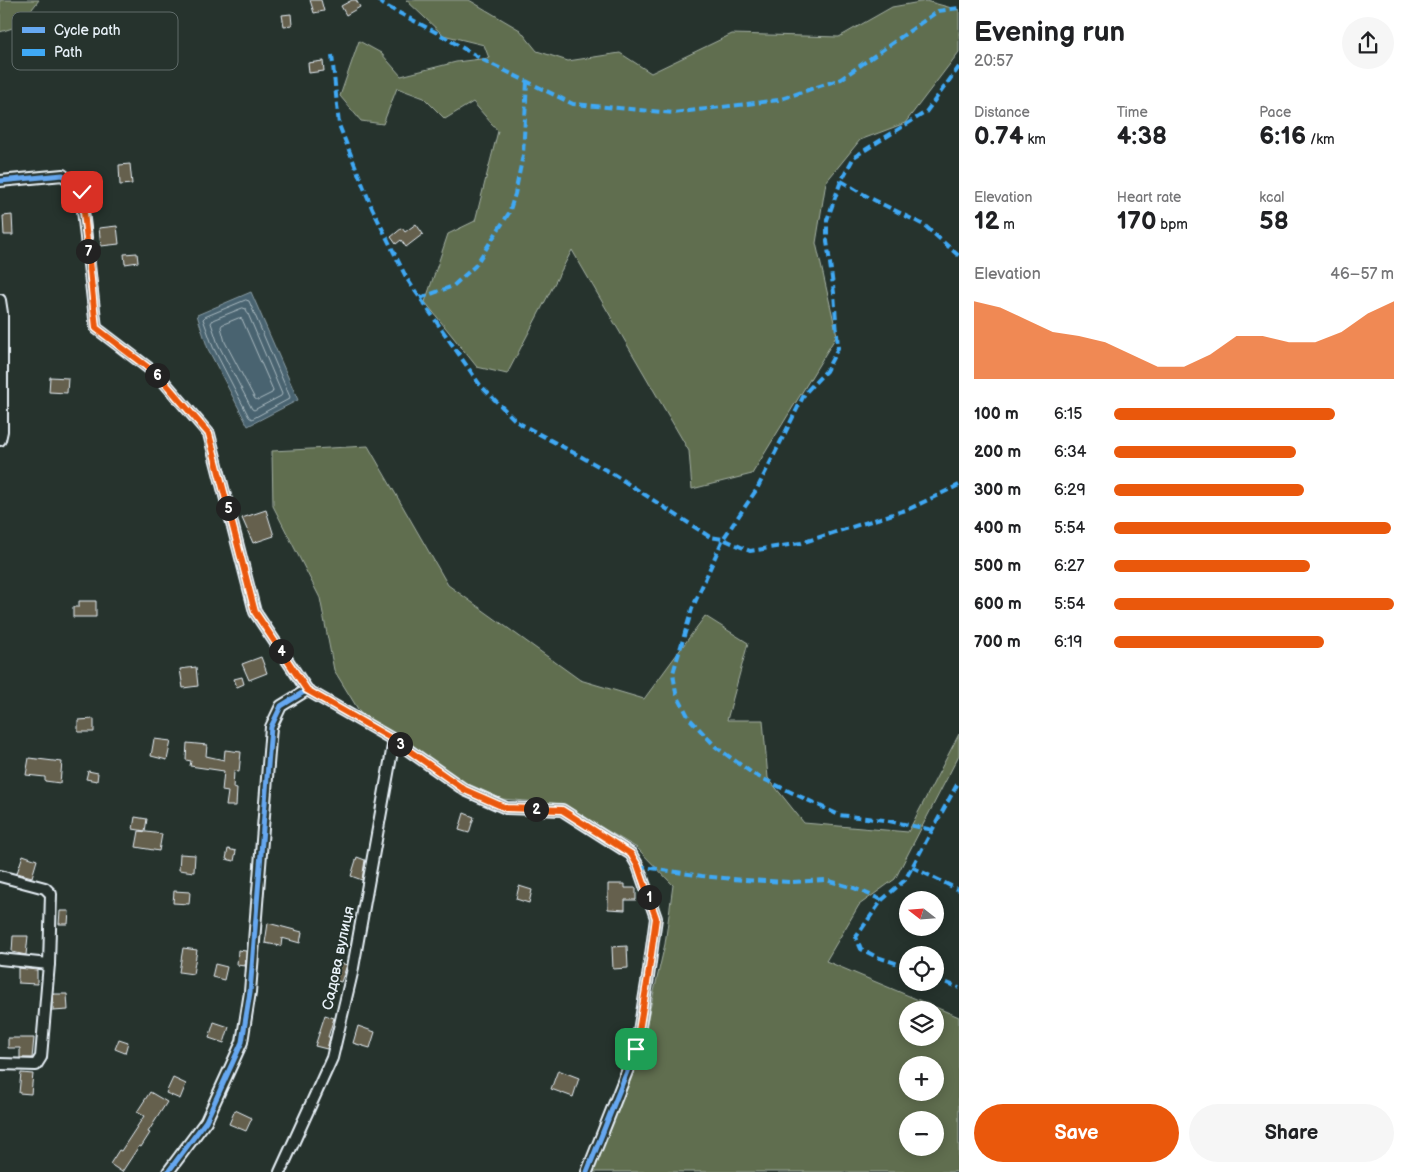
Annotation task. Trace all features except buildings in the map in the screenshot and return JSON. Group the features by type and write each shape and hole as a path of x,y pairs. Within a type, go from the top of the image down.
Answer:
{"street":[{"path":"0,181 63,175 82,192 96,328 159,376 209,434 255,612 307,690 394,740 465,790 506,808 562,810 631,854 638,866 656,918 648,977 636,1049 587,1172"},
{"path":"0,300 2,322 2,431 0,440"},
{"path":"168,1172 206,1121 242,1042 250,992 271,727 281,706 307,690"},
{"name":"Садова вулиця","path":"280,1172 332,1058 352,973 394,740"},
{"path":"0,876 44,888 50,894 49,964 41,1057 36,1065 0,1064"},
{"path":"0,959 49,964"}],"green space":[{"path":"0,0 39,0 30,12 12,12 12,28 0,32"},
{"path":"406,0 469,0 520,30 537,51 568,61 620,53 651,73 732,34 839,37 892,7 926,1 959,10 959,52 905,123 860,140 826,182 816,243 837,335 752,474 692,489 689,451 572,250 507,374 477,367 425,302 448,234 475,221 498,131 473,102 445,119 424,98 397,88 383,124 361,121 340,96 359,41 381,53 401,76 456,62 489,58 484,45 443,35"},
{"path":"368,446 448,585 580,680 644,699 705,616 748,643 727,720 763,720 768,778 804,823 908,832 959,734 959,755 895,879 859,905 826,961 921,1001 899,1001 899,1046 944,1046 944,1011 959,1017 959,1172 592,1172 640,1052 665,944 673,885 637,848 562,804 502,799 464,782 361,714 334,670 320,598 273,506 272,451"}],"water":[{"path":"251,292 298,400 248,426 208,349 197,315"}],"marked path":[{"path":"378,0 483,60 573,104 674,113 778,100 841,79 938,11 959,8"},
{"path":"332,55 339,125 372,208 407,279 480,385 517,422 613,474 710,537 723,539 750,551 801,543 909,509 959,485"},
{"path":"959,67 926,112 854,157 841,181 924,225 959,256"},
{"path":"420,298 453,286 475,266 509,213 523,155 527,82"},
{"path":"841,181 827,220 827,241 834,293 838,348 826,371 805,393 757,489 723,539 692,609 673,673 676,693 689,718 716,747 755,775 839,815 884,820 933,830"},
{"path":"899,964 877,957 861,949 856,937 882,900 905,880 959,781"},
{"path":"638,866 702,876 744,880 791,882 826,880 854,888 882,900"},
{"path":"912,867 959,890"},
{"path":"944,982 959,988"}],"cycle path":[{"path":"0,181 63,175 81,192 96,328 159,376 209,434 255,612 307,690 394,740 465,790 506,808 562,810 631,854 638,866 656,918 648,977 636,1049 587,1172"},
{"path":"168,1172 206,1121 242,1042 250,992 271,727 281,706 307,690"}],"route":[{"path":"82,192 96,328 159,376 209,434 255,612 307,690 394,740 465,790 506,808 562,810 631,854 638,866 656,918 636,1049"}]}
